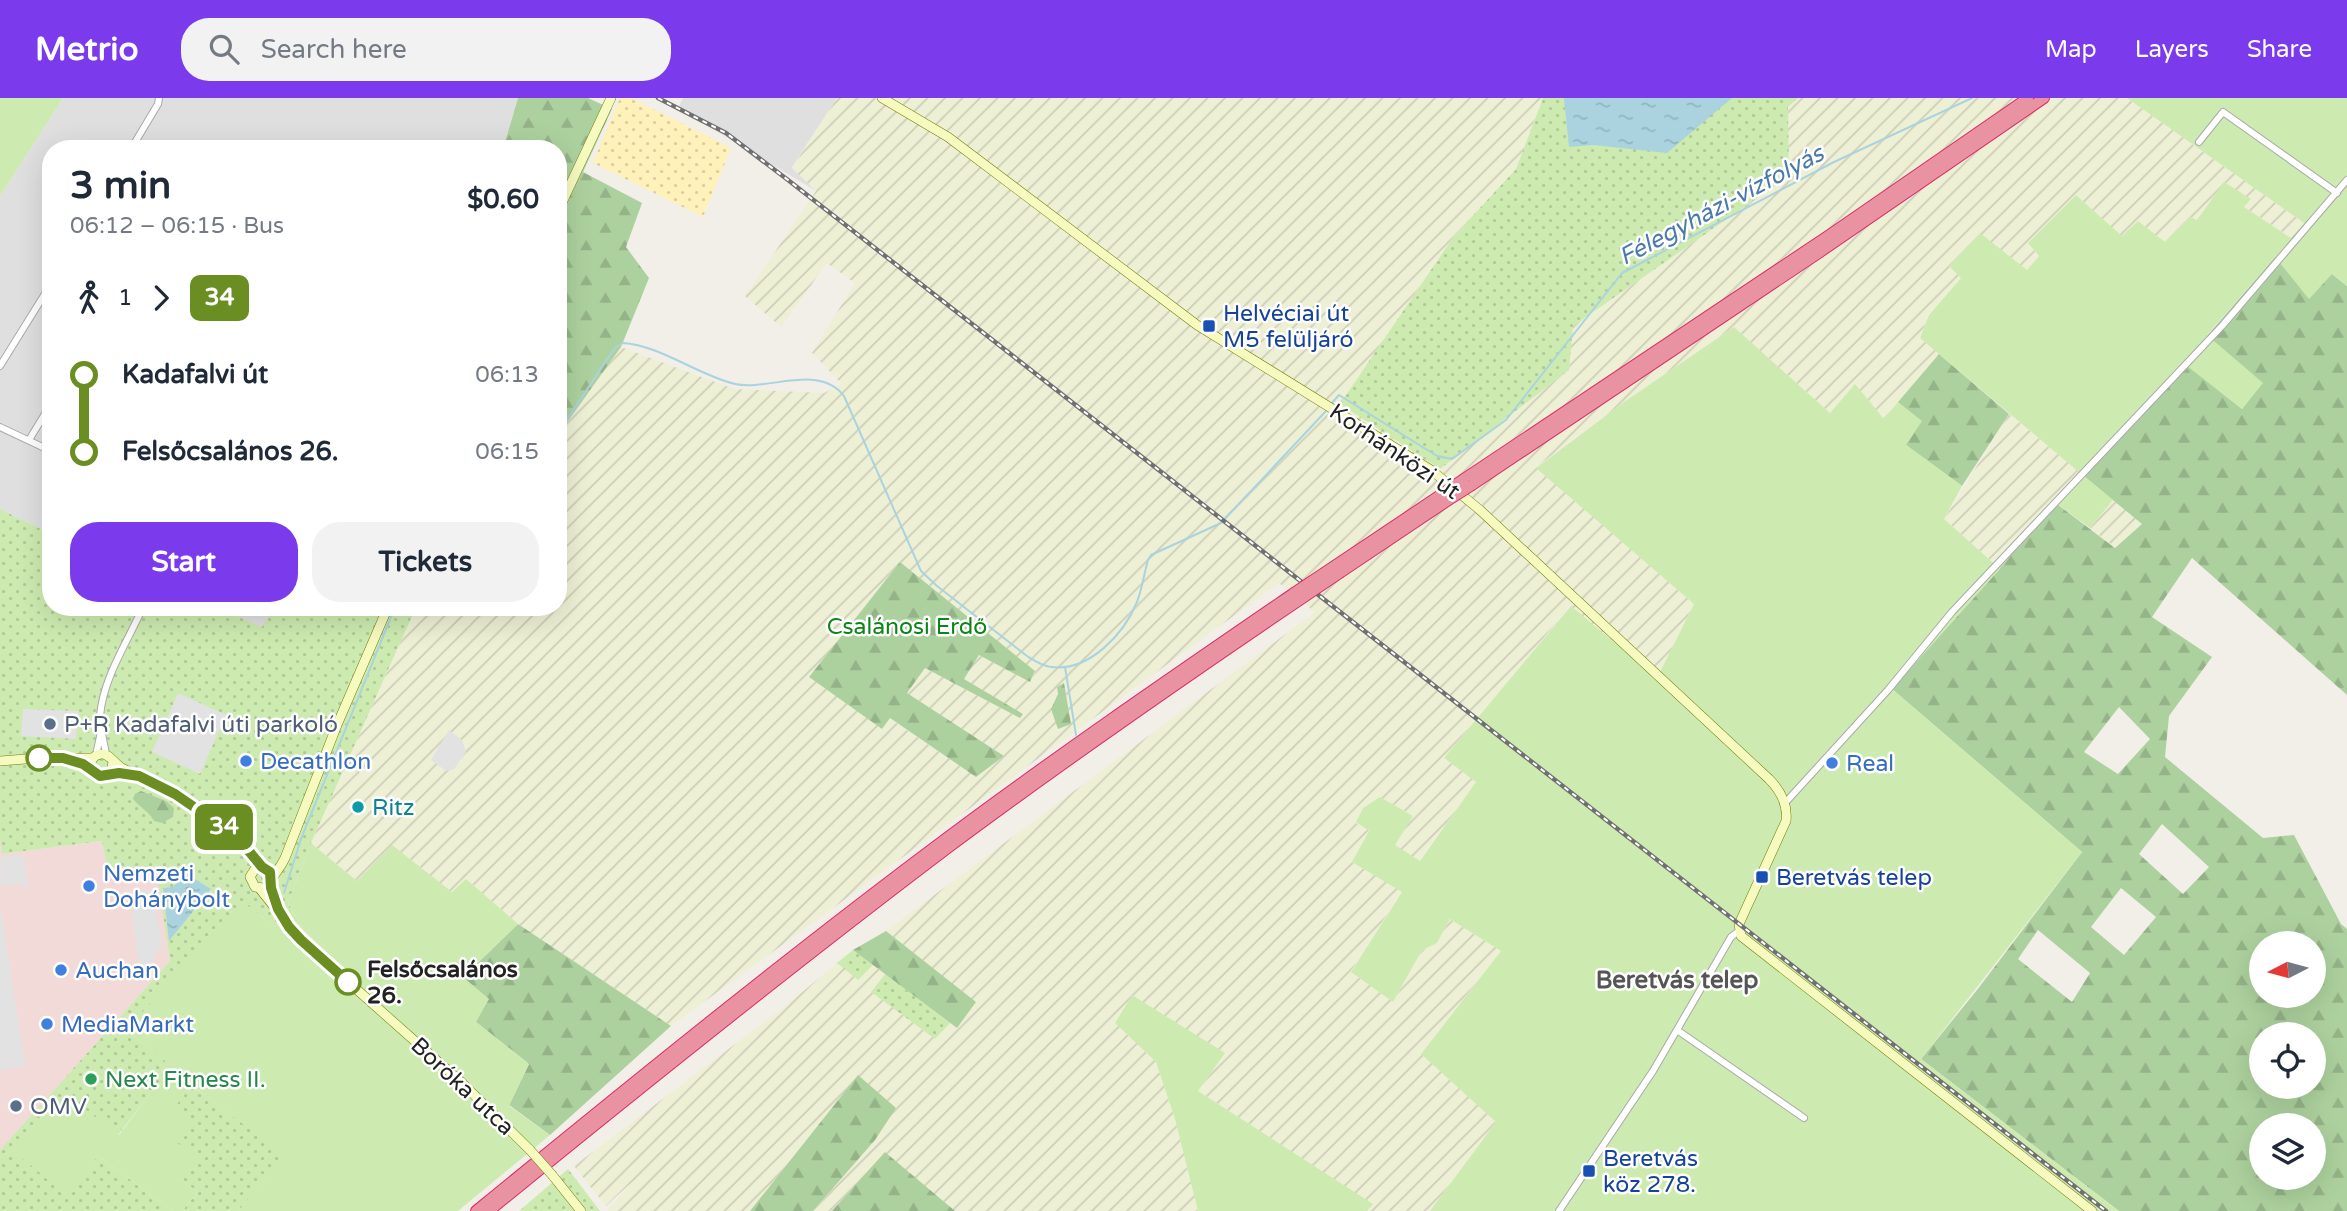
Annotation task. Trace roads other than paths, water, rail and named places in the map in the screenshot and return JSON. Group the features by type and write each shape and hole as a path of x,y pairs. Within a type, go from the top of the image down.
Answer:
{"highway":[{"path":"1468,482 2028,98"},
{"path":"476,1211 903,871 1077,743 1443,498 1820,253 2044,98"},
{"path":"489,1211 694,1045 951,846 1296,597"}],"street":[{"path":"136,140 159,98"},
{"path":"567,192 611,98"},
{"name":"Korhánközi út","path":"882,98 948,137 1197,325 1431,470 1472,503 1769,779 1785,803"},
{"path":"2199,142 2223,112 2337,193"},
{"path":"2092,1211 1745,940 1739,931 1740,924 1784,828 1785,803 1888,690 1952,612 2222,326 2347,180"},
{"path":"0,366 42,298"},
{"path":"29,440 42,419"},
{"path":"0,427 42,446"},
{"path":"91,770 102,757 101,712 108,685 140,616"},
{"path":"260,889 267,887 285,858 337,725 384,616"},
{"path":"102,757 113,767 110,774"},
{"path":"0,761 102,757 198,808 242,844 260,869 285,858"},
{"path":"63,758 83,764 100,776 139,776"},
{"name":"Boróka utca","path":"278,909 271,880 260,869 251,883 278,909 301,940 461,1082 530,1150 581,1211"},
{"path":"1559,1211 1653,1071 1717,958 1731,937 1739,931"},
{"path":"1676,1030 1804,1118"}],"water":[{"path":"1564,98 1732,98 1667,153 1593,145 1569,147"},
{"path":"187,874 211,889 169,941 163,888 173,887"}],"waterway":[{"name":"Félegyházi-vízfolyás","path":"1331,404 1339,395 1437,456 1452,459 1506,420 1622,273 1834,162 1972,98"},
{"name":"Félegyházi-vízfolyás","path":"567,420 610,355 623,343 651,349 735,384 807,380 834,386 844,396 921,571 1027,656 1045,666 1065,667 1091,657 1114,638 1137,602 1151,555 1221,523 1326,411"},
{"name":"Félegyházi-vízfolyás","path":"284,893 301,839 391,616"},
{"path":"1065,667 1076,735"}],"railway":[{"path":"658,98 726,133 788,180 2106,1211"}],"place":[{"name":"Helvéciai út M5 felüljáró","path":"1209,326"},
{"name":"P+R Kadafalvi úti parkoló","path":"50,724"},
{"name":"Decathlon","path":"246,761"},
{"name":"Real","path":"1832,763"},
{"name":"Ritz","path":"358,807"},
{"name":"Beretvás telep","path":"1762,877"},
{"name":"Nemzeti Dohánybolt","path":"89,886"},
{"name":"Auchan","path":"61,970"},
{"name":"Felsőcsalános 26.","path":"348,982"},
{"name":"MediaMarkt","path":"47,1024"},
{"name":"Next Fitness II.","path":"91,1079"},
{"name":"OMV","path":"16,1106"},
{"name":"Beretvás köz 278.","path":"1589,1171"}],"district":[{"name":"Beretvás telep","path":"1677,980"}],"park label":[{"name":"Csalánosi Erdő","path":"907,626"}]}
